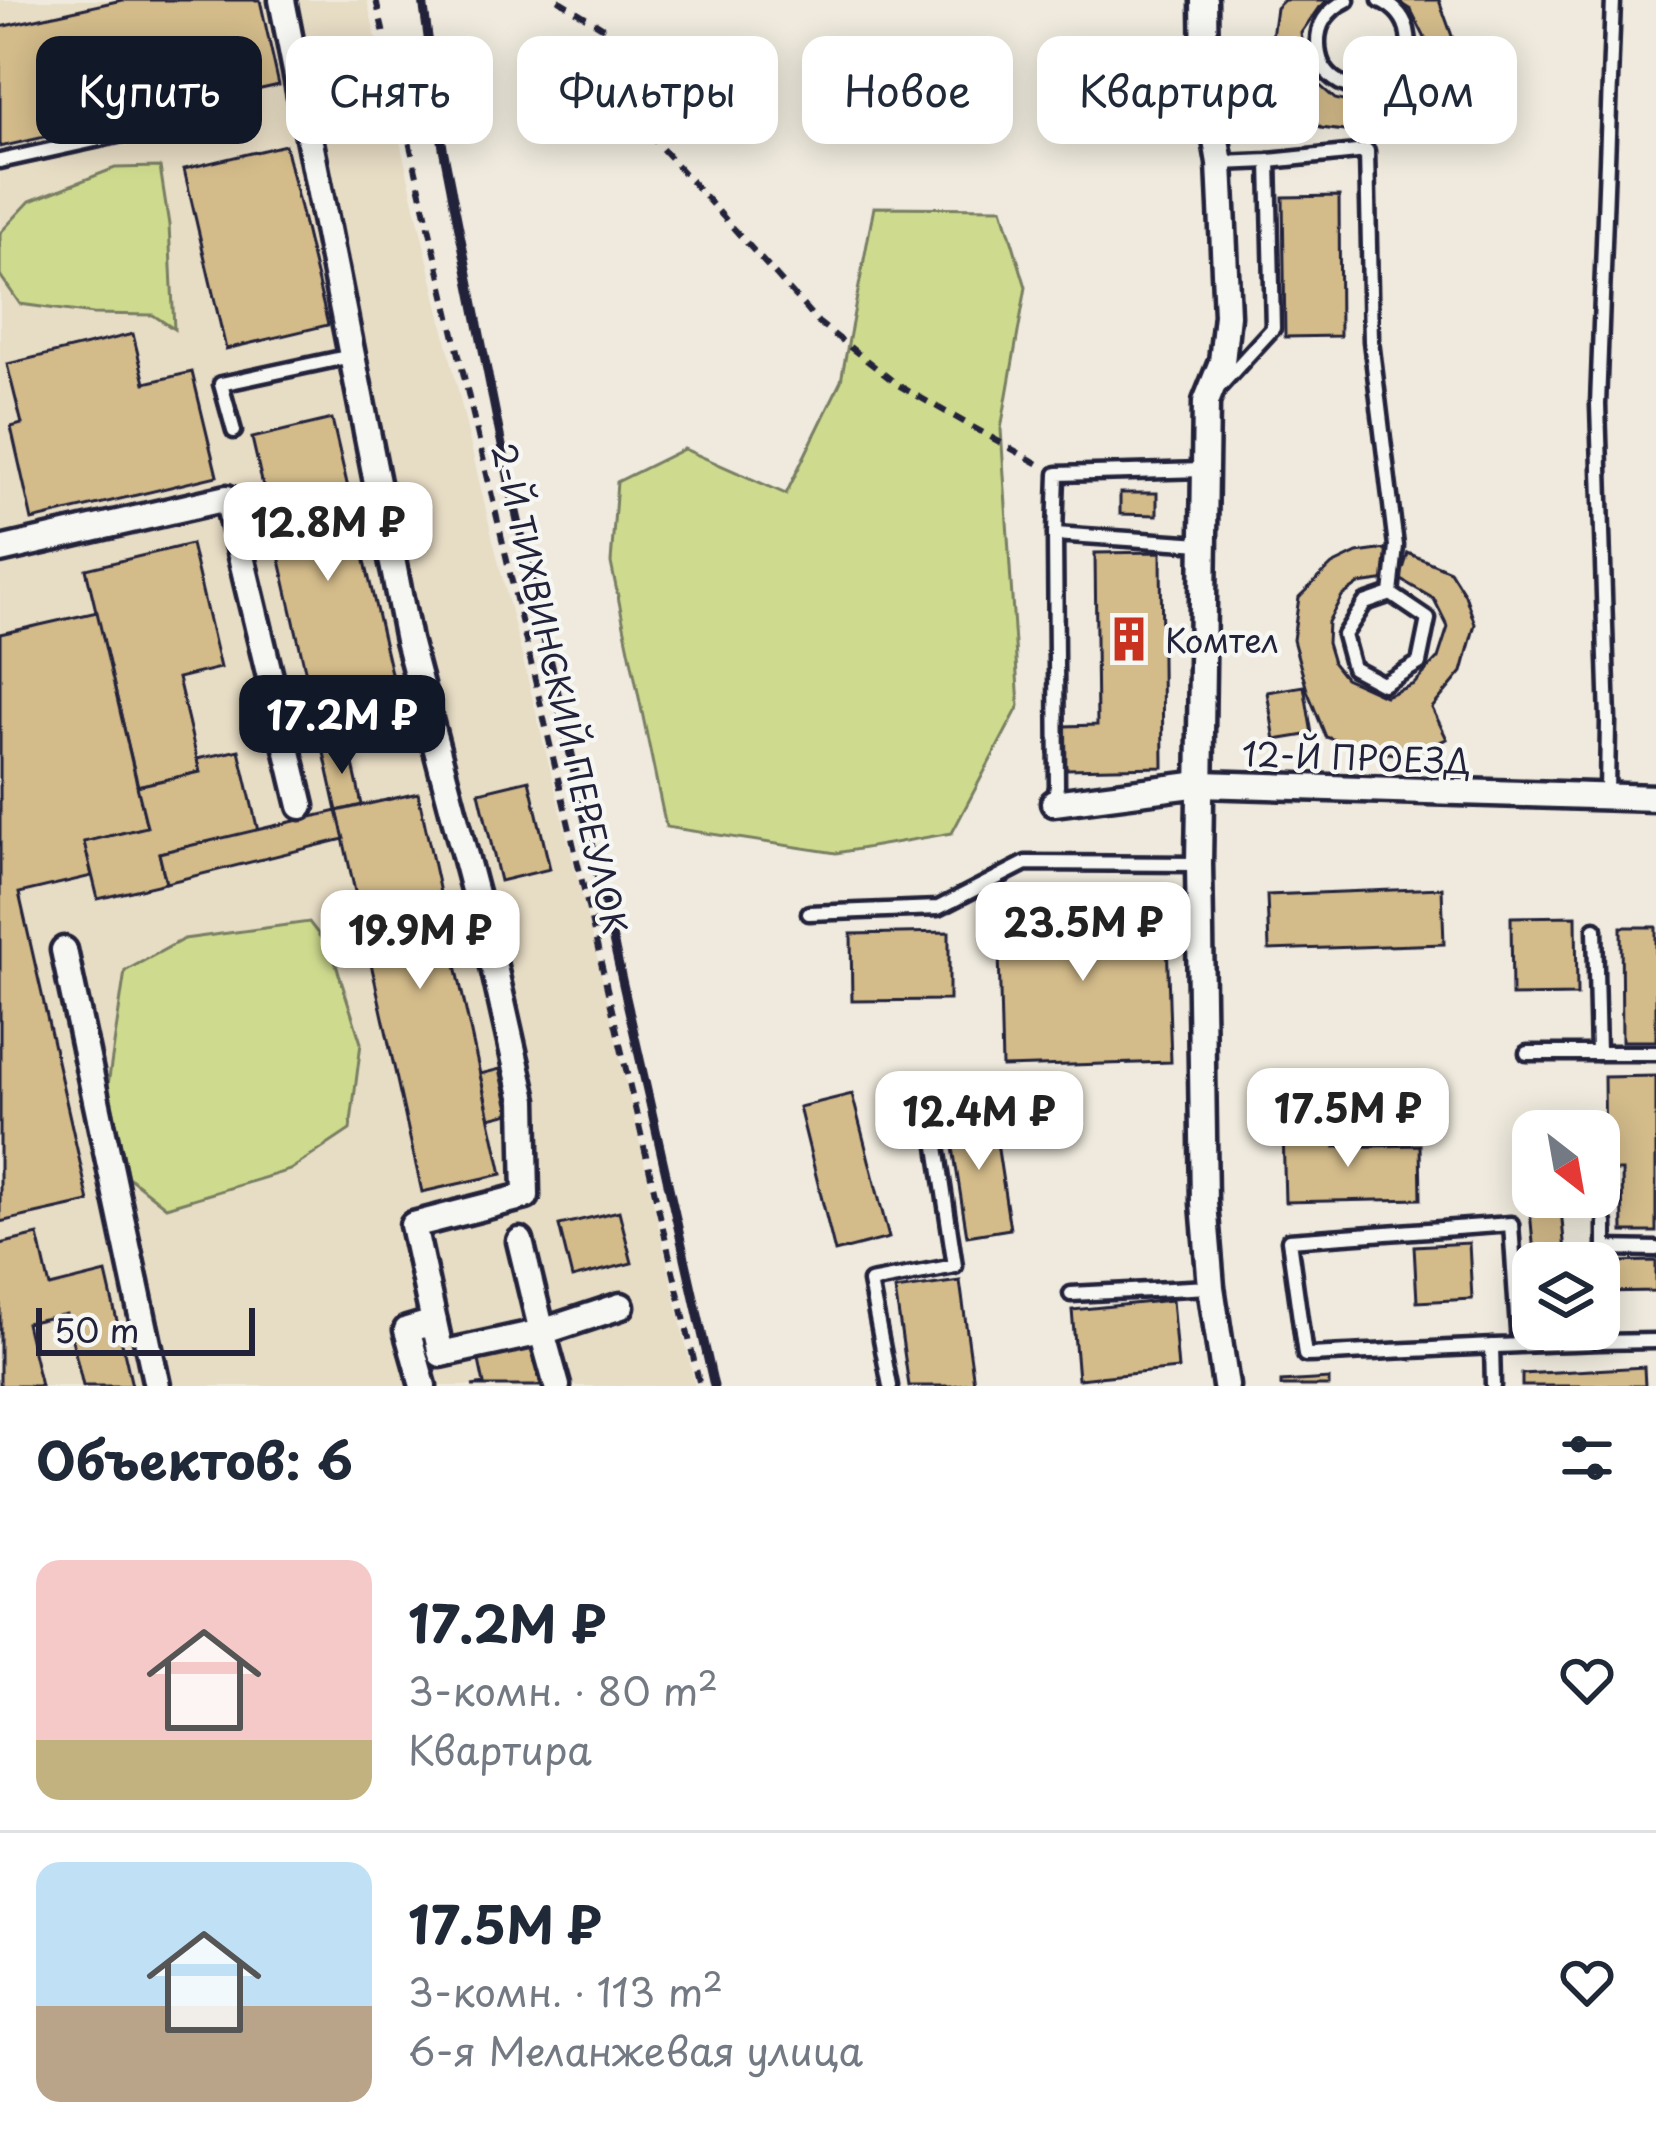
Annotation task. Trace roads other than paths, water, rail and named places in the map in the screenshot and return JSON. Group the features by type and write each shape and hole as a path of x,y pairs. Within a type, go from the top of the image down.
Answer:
{"street":[{"path":"282,0 408,640 492,958 524,1100 526,1196 413,1225 441,1354 542,1332 621,1306"},
{"path":"1204,0 1205,76 1220,163 1227,315 1222,362 1206,402 1198,864 1204,1203 1226,1386"},
{"path":"0,550 227,498 301,806"},
{"name":"12-Й ПРОЕЗД","path":"1054,803 1200,784 1656,798"},
{"path":"64,950 157,1386"},
{"path":"520,1241 557,1386"},
{"path":"423,1386 406,1330 434,1322"}],"lane":[{"path":"1347,0 1330,10 1322,22 1318,51 1331,76 1358,89 1388,82 1407,58 1407,26 1399,12 1380,0"},
{"path":"1607,798 1598,405 1612,0"},
{"path":"0,161 77,144"},
{"path":"1220,163 1366,151 1371,341 1396,546 1391,594"},
{"path":"1206,402 1273,328 1269,161"},
{"path":"233,430 221,384 351,356"},
{"path":"1054,803 1057,474 1204,470"},
{"path":"1054,535 1202,544"},
{"path":"1391,594 1428,619 1419,663 1383,684 1353,668 1344,635 1366,603 1391,594"},
{"path":"809,913 938,908 1026,863 1198,864"},
{"path":"1595,929 1598,1053"},
{"path":"1527,1053 1656,1053"},
{"path":"890,1386 870,1282 956,1266 933,1120"},
{"path":"1605,1223 1605,1248 1656,1249"},
{"path":"1512,1242 1511,1224 1289,1240 1304,1355 1512,1345"},
{"path":"1071,1294 1211,1287"},
{"path":"1620,1342 1656,1341"},
{"path":"1492,1346 1493,1386"}],"railway":[{"path":"423,0 443,148 509,481 714,1386"}],"place":[{"name":"Комтел","path":"1129,639"}]}
